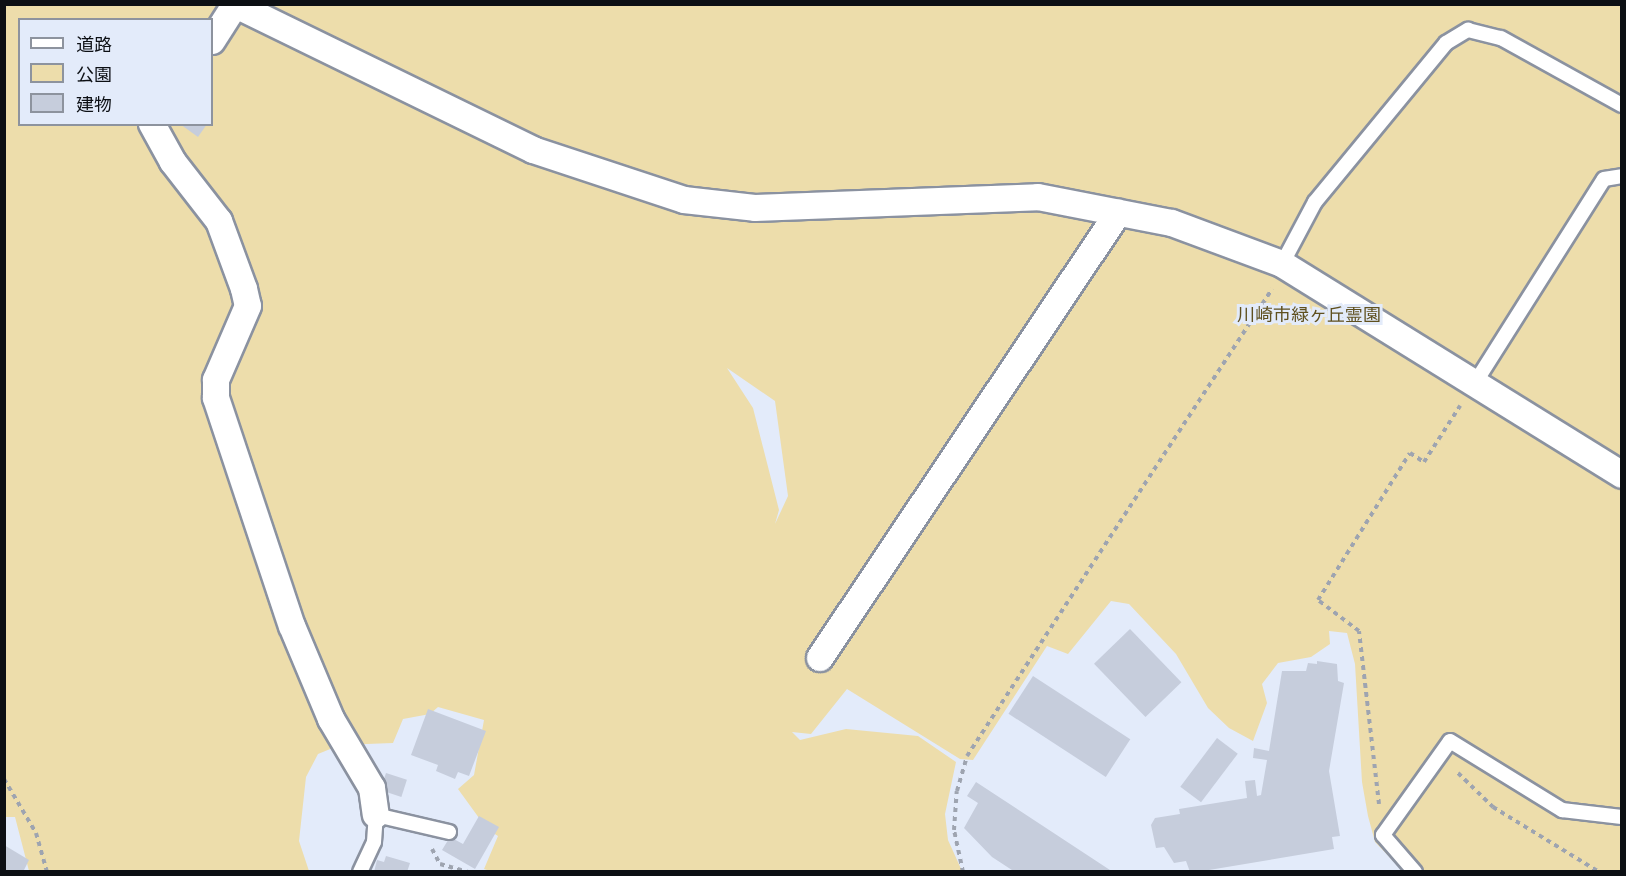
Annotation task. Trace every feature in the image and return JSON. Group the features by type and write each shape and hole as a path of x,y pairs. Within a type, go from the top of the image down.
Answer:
{"street":[{"path":"213,39 234,5 533,150 684,200 755,208 1038,197 1172,223 1282,264 1471,389 1622,475"},
{"path":"153,126 173,162 219,221 244,289 248,306 216,380 216,399 292,626 331,719 372,788 375,815"},
{"path":"820,658 1118,213"}],"lane":[{"path":"1282,264 1314,202 1446,43 1468,30 1501,38 1622,105"},
{"path":"1471,389 1604,179 1622,176"},
{"path":"1415,872 1383,835 1450,741 1562,810 1622,817"},
{"path":"360,872 374,842 375,815 449,832"}],"path":[{"path":"963,872 954,830 957,791 967,756 1271,292 1282,264"},
{"path":"1383,835 1359,631 1318,600 1410,453 1424,462 1471,389"},
{"path":"1455,769 1493,807 1599,872"},
{"path":"4,778 36,833 47,872"},
{"path":"435,828 432,852 440,864 468,872"}],"green space":[{"name":"川崎市緑ヶ丘霊園","path":"5,5 1621,5 1621,871 1403,871 1375,842 1368,816 1362,782 1355,664 1347,633 1329,631 1330,644 1311,657 1278,663 1262,684 1267,703 1253,741 1229,728 1208,708 1176,654 1129,604 1111,601 1068,654 1047,646 973,760 960,759 847,689 811,734 792,732 800,740 846,729 918,736 956,762 945,814 948,840 962,871 490,871 484,869 498,836 487,829 458,789 474,775 484,720 438,707 430,714 403,719 393,743 340,745 318,754 306,777 299,841 309,871 29,871 15,817 5,817","holes":["727,368 775,401 788,496 775,524 779,510 753,408"]}],"building":[{"path":"183,126 206,126 198,137"},
{"path":"1130,629 1181,682 1145,717 1094,664"},
{"path":"1317,661 1337,664 1338,681 1344,683 1329,771 1340,836 1332,837 1334,849 1197,872 1190,872 1186,861 1174,863 1164,847 1156,848 1151,825 1155,818 1180,814 1179,809 1247,798 1245,781 1255,780 1257,796 1261,795 1267,760 1253,758 1254,748 1269,751 1282,671 1306,671 1308,663 1317,664"},
{"path":"1033,676 1130,739 1106,777 1008,714"},
{"path":"428,709 486,731 469,776 458,772 455,779 436,771 438,765 411,755"},
{"path":"1217,738 1238,754 1201,802 1180,787"},
{"path":"386,773 407,780 401,797 380,790"},
{"path":"976,782 1113,872 1015,872 992,857 964,828 978,803 967,796"},
{"path":"479,816 499,827 475,869 442,850 450,837 463,844"},
{"path":"4,845 29,860 23,872 4,872"},
{"path":"386,856 410,863 407,872 374,872 377,860 384,862"}]}
